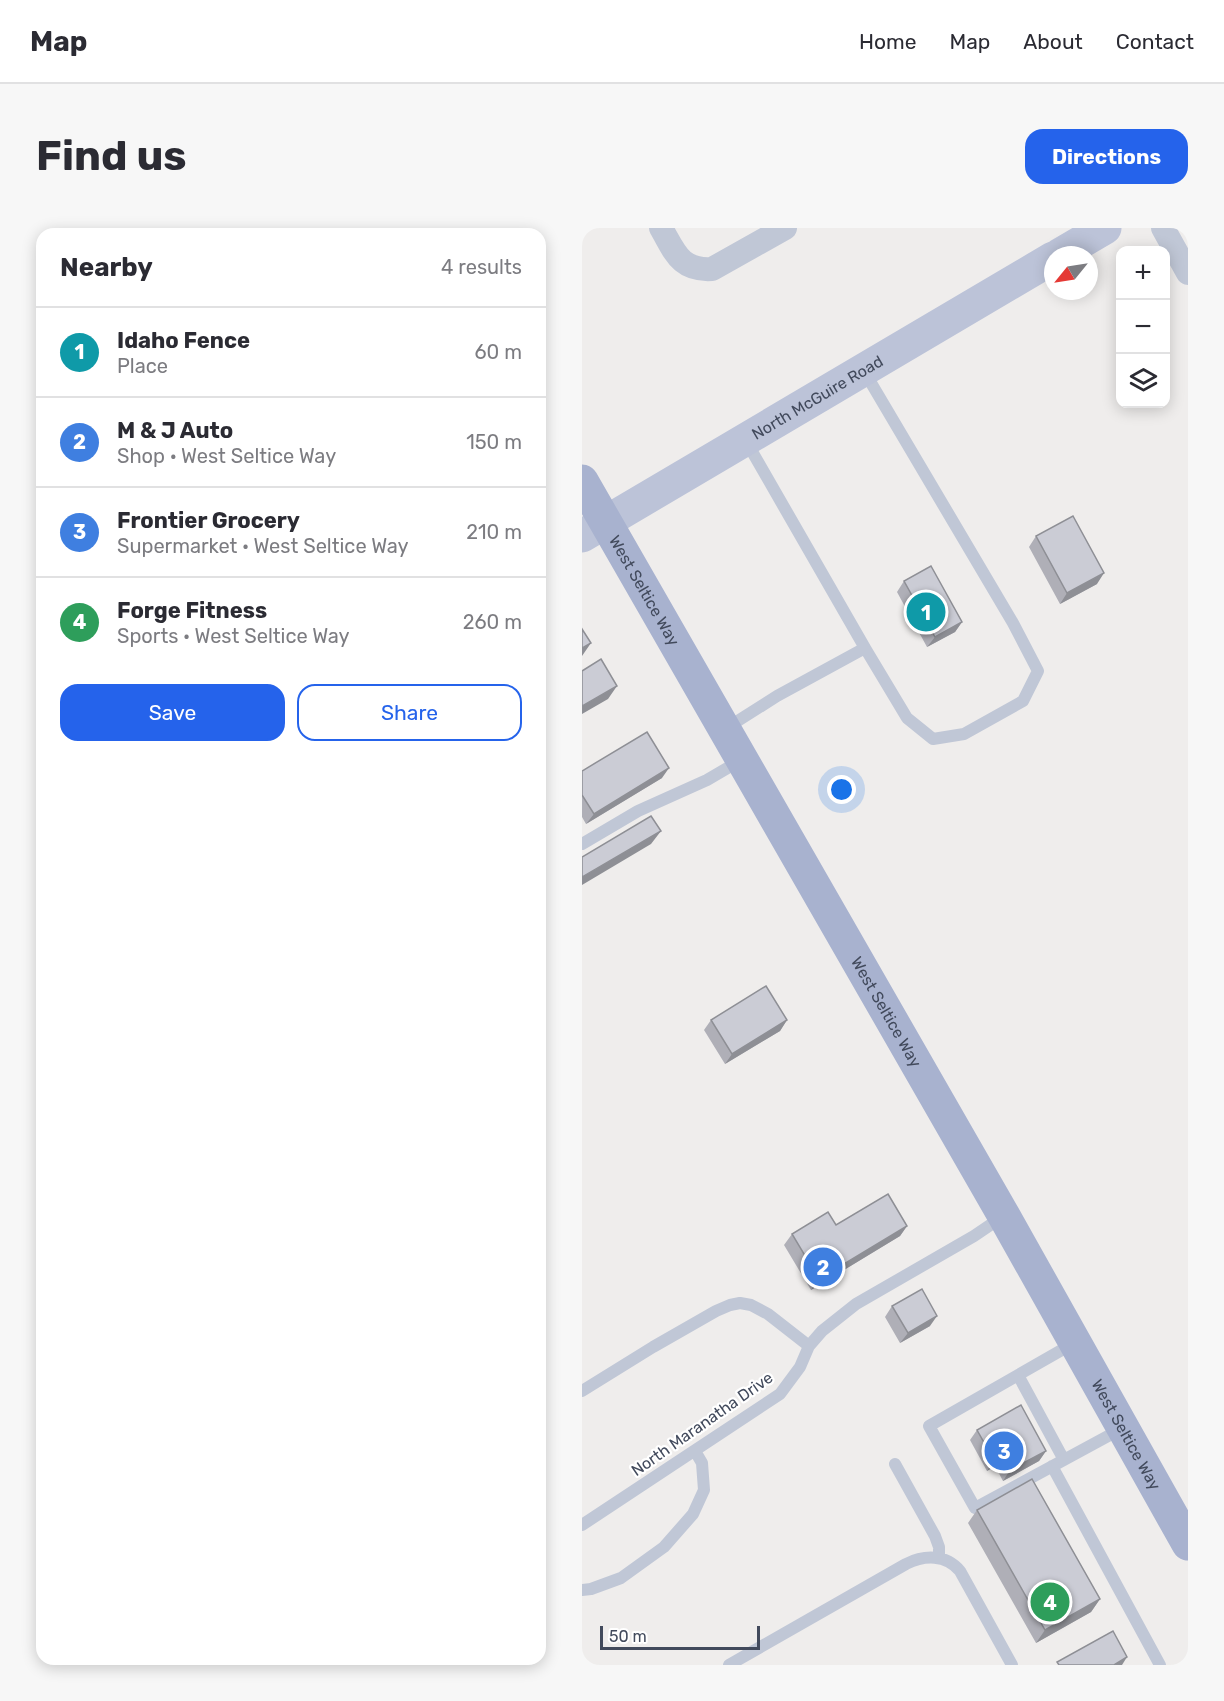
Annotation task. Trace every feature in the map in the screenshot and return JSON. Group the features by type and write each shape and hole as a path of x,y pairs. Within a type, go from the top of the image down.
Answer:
{"main road":[{"name":"West Seltice Way","path":"582,481 594,529 725,729 1004,1216 1188,1544"}],"street":[{"path":"661,228 678,259 692,268 701,270 712,269 785,228"},
{"path":"1074,246 1105,228"},
{"path":"1163,228 1188,273"},
{"name":"North McGuire Road","path":"594,529 1044,263"}],"lane":[{"path":"745,439 907,718 933,739 964,734 1023,700 1038,671 1013,623 863,370"},
{"path":"725,729 777,696 865,648"},
{"path":"582,844 638,811 707,780 742,759"},
{"name":"North Maranatha Drive","path":"582,1525 780,1394 800,1367 809,1346 856,1304 974,1236 1004,1216"},
{"path":"582,1391 717,1311 740,1303 768,1314 809,1346"},
{"path":"1075,1343 929,1426 975,1508 1123,1427"},
{"path":"1018,1376 1064,1460"},
{"path":"582,1590 621,1578 664,1547 693,1514 704,1490 702,1463 695,1451"},
{"path":"895,1464 935,1536 939,1547 939,1558"},
{"path":"1052,1466 1160,1665"},
{"path":"729,1665 906,1564 925,1557 939,1558 957,1567 1012,1665"}],"building":[{"path":"1073,516 1104,573 1067,593 1036,536"},
{"path":"931,566 962,622 935,637 904,581"},
{"path":"582,629 591,643 582,648"},
{"path":"601,659 617,686 582,706 582,671"},
{"path":"647,732 669,768 594,814 582,795 582,771"},
{"path":"651,816 661,831 582,877 582,857"},
{"path":"766,986 787,1020 732,1054 711,1020"},
{"path":"888,1194 907,1226 819,1279 792,1234 828,1212 836,1225"},
{"path":"922,1289 937,1316 908,1333 892,1306"},
{"path":"1021,1405 1046,1451 1010,1470 1002,1456 994,1460 977,1430"},
{"path":"1032,1479 1100,1599 1045,1630 977,1510"},
{"path":"1113,1631 1127,1657 1114,1665 1059,1665 1057,1662"}],"place":[{"name":"Idaho Fence","path":"926,612"},
{"name":"M & J Auto","path":"823,1267"},
{"name":"Frontier Grocery","path":"1004,1451"},
{"name":"Forge Fitness","path":"1050,1602"}]}
